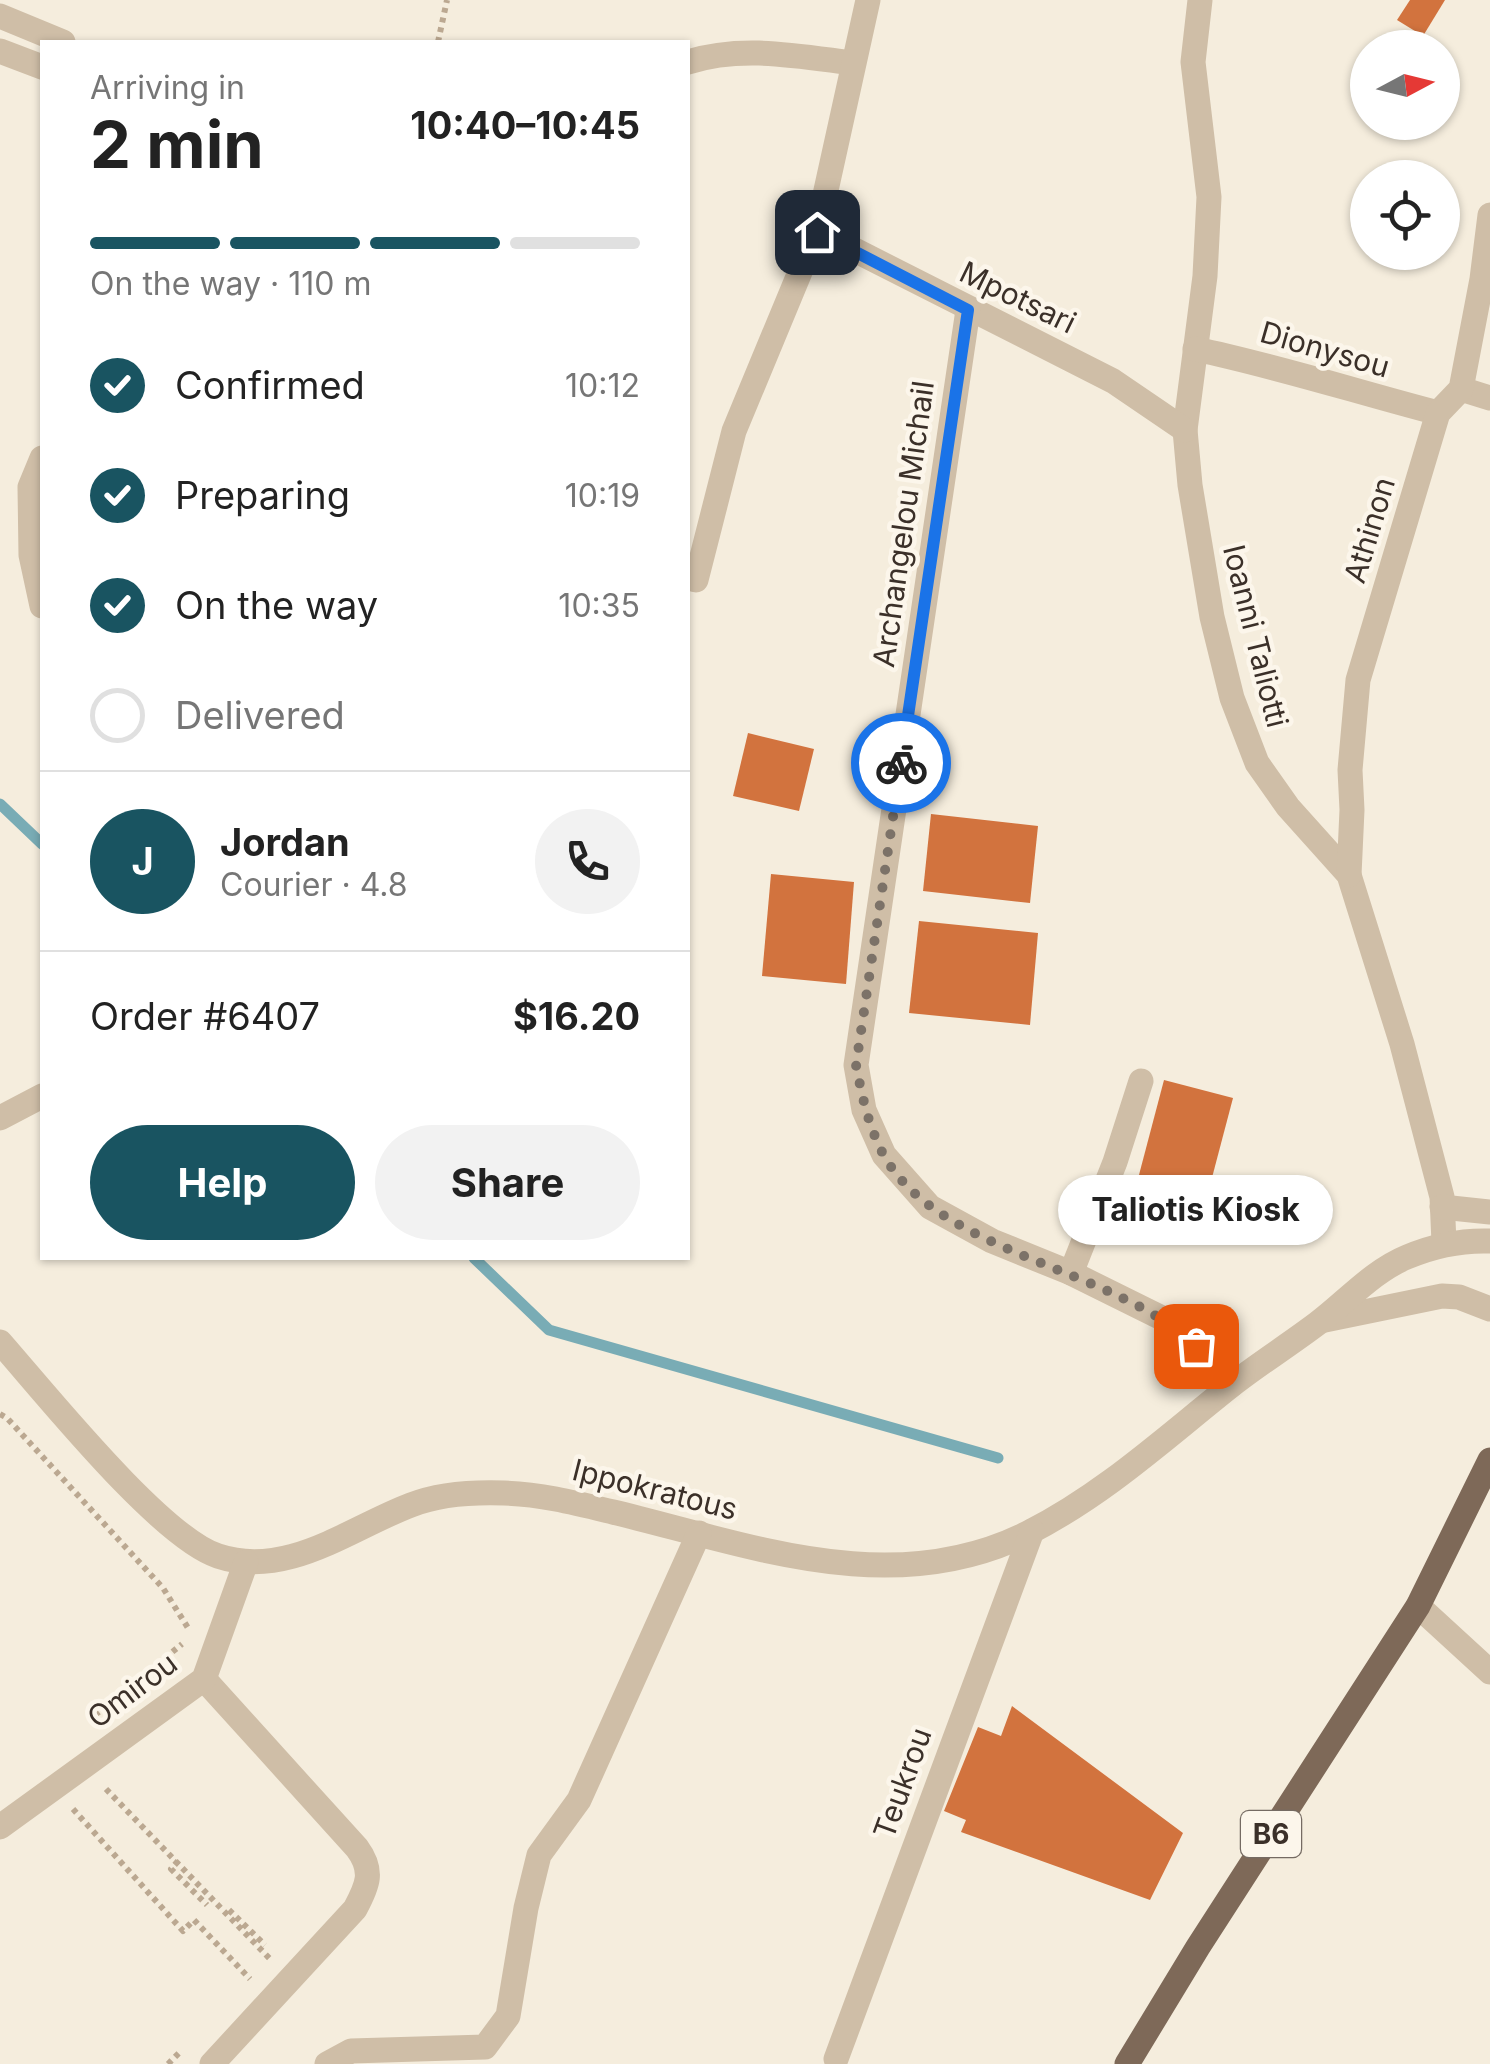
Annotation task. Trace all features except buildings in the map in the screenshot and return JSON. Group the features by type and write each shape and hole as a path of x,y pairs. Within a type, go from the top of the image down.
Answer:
{"main road":[{"name":"B6","path":"1128,2064 1198,1947 1418,1606 1490,1460"}],"street":[{"path":"696,580 734,432 817,232 868,0"},
{"name":"Ioanni Taliotti","path":"1200,0 1193,62 1209,197 1204,276 1185,430 1212,618 1232,698 1256,763 1288,807 1348,875 1402,1044 1442,1207 1444,1243"},
{"path":"0,16 57,40"},
{"path":"0,51 40,67"},
{"path":"690,61 714,54 751,51 854,63"},
{"path":"1490,215 1461,389 1490,398"},
{"name":"Mpotsari","path":"817,232 1114,380 1185,430"},
{"name":"Archangelou Michail","path":"968,310 856,1065 864,1110 884,1155 930,1207 992,1241 1070,1273 1174,1324 1230,1386"},
{"name":"Dionysou","path":"1195,349 1438,413"},
{"name":"Athinon","path":"1348,875 1350,770 1358,680 1438,413 1461,389"},
{"path":"40,463 30,488 31,555 40,597"},
{"path":"1070,1273 1115,1162 1141,1081"},
{"path":"0,1118 40,1097"},
{"path":"1442,1207 1490,1212"},
{"name":"Ippokratous","path":"0,1342 134,1492 187,1539 216,1556 246,1562 286,1558 335,1541 417,1502 482,1492 537,1494 795,1557 878,1568 991,1550 1032,1531 1134,1466 1230,1386 1403,1258 1444,1243 1490,1241"},
{"name":"Ippokratous","path":"1320,1321 1442,1296 1490,1309"},
{"name":"Teukrou","path":"836,2059 1032,1531"},
{"path":"327,2064 351,2051 484,2048 508,2016 539,1854 580,1800 699,1532"},
{"name":"Omirou","path":"0,1826 204,1679 246,1562"},
{"path":"1418,1606 1490,1672"},
{"path":"204,1679 357,1848 368,1870 368,1886 355,1909 212,2064"}],"path":[{"path":"438,40 447,0"},
{"path":"0,1414 163,1588 188,1624 185,1642 82,1726"},
{"path":"98,1781 270,1964 286,1951"},
{"path":"79,1795 68,1804 183,1932 194,1920 252,1981"},
{"path":"126,1807 265,1945"},
{"path":"178,1860 170,1869 207,1905"},
{"path":"240,1994 260,1974"},
{"path":"168,2064 192,2041"}],"waterway":[{"path":"0,804 40,842"},
{"path":"476,1260 549,1330 998,1458"}],"way so far":[{"path":"901,763 856,1065 864,1110 884,1155 930,1207 992,1241 1137,1304 1174,1324 1196,1346"}],"place":[{"name":"Taliotis Kiosk","path":"1196,1346"}],"route":[{"path":"817,232 968,310 901,763"}]}
